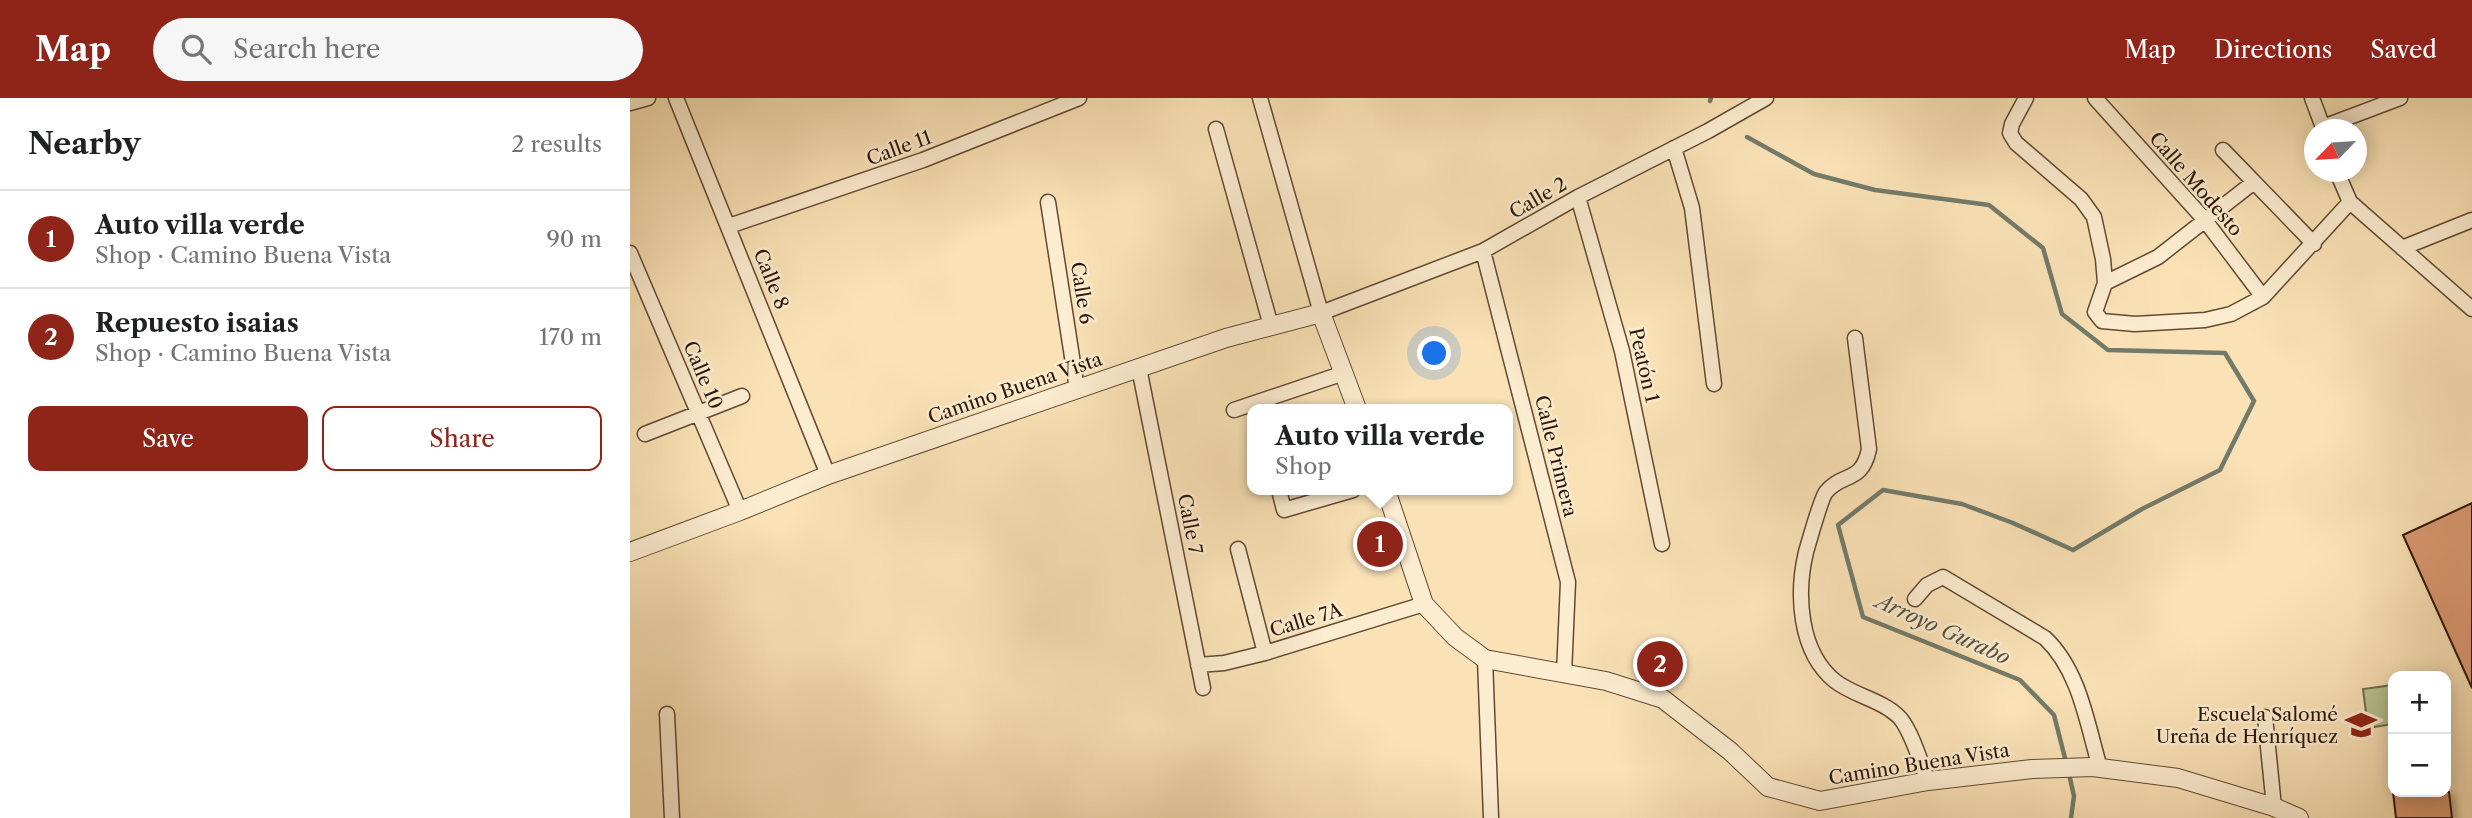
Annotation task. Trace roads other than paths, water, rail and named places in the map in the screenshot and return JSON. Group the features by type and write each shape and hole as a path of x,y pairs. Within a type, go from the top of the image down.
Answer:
{"street":[{"path":"630,103 648,98"},
{"name":"Calle 8","path":"676,98 828,475"},
{"name":"Calle 11","path":"729,226 923,160 1079,98"},
{"path":"1260,98 1321,313 1355,404"},
{"name":"Calle 2","path":"1321,313 1483,251 1578,197 1766,98"},
{"path":"2026,98 2010,133 2016,143 2081,199 2094,217 2105,283 2095,312 2102,321 2135,324 2219,318 2263,297 2350,202"},
{"name":"Calle Modesto","path":"2095,98 2204,219 2263,297"},
{"path":"2312,98 2320,119"},
{"path":"2346,119 2400,98"},
{"path":"1216,129 1271,326"},
{"path":"1674,148 1692,208 1714,384"},
{"path":"2223,150 2314,244"},
{"path":"2105,283 2158,257 2254,182"},
{"path":"2341,182 2350,202 2472,309"},
{"name":"Peatón 1","path":"1578,197 1622,351 1662,544"},
{"name":"Calle 6","path":"1048,202 1077,389"},
{"path":"2402,248 2472,220"},
{"name":"Calle Primera","path":"1483,251 1568,582 1564,674"},
{"name":"Calle 10","path":"630,253 740,511"},
{"name":"Camino Buena Vista","path":"630,552 828,475 1226,338 1321,313"},
{"path":"1855,338 1869,449 1861,469 1825,492 1807,550 1801,579 1800,604 1818,663 1835,681 1877,703 1900,719 1928,782"},
{"name":"Calle 7","path":"1139,368 1203,688"},
{"path":"1252,404 1344,373"},
{"path":"645,435 742,397"},
{"path":"1234,410 1247,406"},
{"path":"1280,495 1284,510 1336,495"},
{"name":"Camino Buena Vista","path":"1388,495 1424,604 1455,637 1485,659 1606,681 1662,699 1730,751 1768,787 1819,801 1928,782 2032,769 2096,767 2178,778 2274,807 2299,818"},
{"path":"1238,549 1265,653"},
{"path":"1915,599 1927,585 1943,577 2045,638 2056,648 2073,678 2096,767"},
{"name":"Calle 7A","path":"1198,665 1224,663 1265,653 1424,604"},
{"path":"1485,659 1490,818"},
{"path":"667,714 672,818"},
{"path":"2265,718 2274,807"}],"waterway":[{"name":"Arroyo Gurabo","path":"1747,137 1814,174 1875,190 1989,205 2043,248 2062,314 2108,350 2225,353 2254,401 2220,470 2142,509 2073,550 1962,504 1883,490 1838,525 1863,617 2020,680 2054,715 2066,762"},
{"name":"Arroyo Gurabo","path":"2069,774 2074,796 2071,818"}],"place":[{"name":"Auto villa verde","path":"1380,544"},
{"name":"Repuesto isaias","path":"1660,664"},
{"name":"Escuela Salomé Ureña de Henríquez","path":"2361,725"}]}
